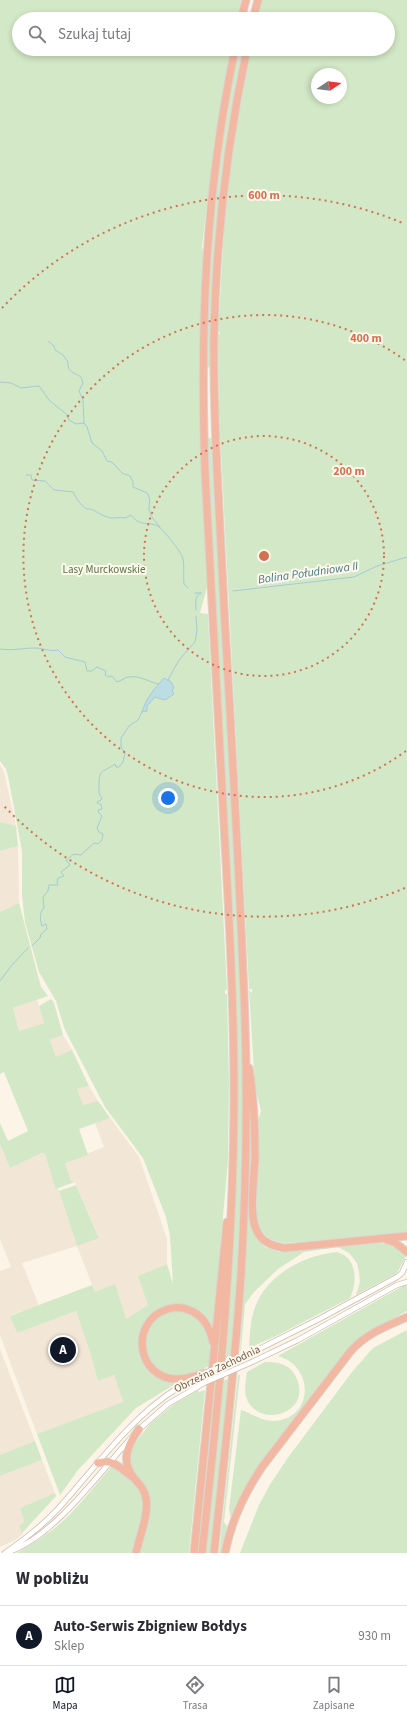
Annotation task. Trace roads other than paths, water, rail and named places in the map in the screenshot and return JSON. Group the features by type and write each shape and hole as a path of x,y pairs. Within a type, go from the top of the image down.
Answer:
{"highway":[{"path":"243,12 246,0"},
{"path":"255,12 258,0"},
{"path":"202,1553 224,1342 230,1257 234,1153 234,1053 230,937 205,472 202,362 208,222 220,133 234,56"},
{"path":"214,1553 231,1394 241,1274 245,1154 245,1042 242,947 216,448 214,363 216,281 220,226 232,129 246,56"},
{"path":"245,1042 252,1086 254,1222 258,1234 271,1245 285,1248 407,1236"},
{"path":"194,1553 234,1153"},
{"path":"370,1239 394,1242 407,1252"},
{"path":"205,1373 179,1379 163,1376 155,1371 148,1364 142,1348 142,1338 145,1328 152,1318 163,1310 171,1308 187,1309 200,1316 209,1329 214,1345 214,1356"},
{"path":"225,1553 232,1525 250,1486 346,1358 359,1342 373,1333 407,1317"},
{"path":"136,1553 147,1501 142,1487 129,1470 126,1458 130,1442 139,1428"},
{"path":"98,1463 114,1463 136,1480"}],"street":[{"path":"407,1262 404,1270 407,1281"},
{"name":"Obrzeżna Zachodnia","path":"5,1553 40,1527 152,1406 174,1389 205,1373 253,1352 355,1300 397,1277 404,1270"},
{"name":"Obrzeżna Zachodnia","path":"5,1553 38,1537 63,1514 139,1428 175,1398 298,1340 407,1281"}],"water":[{"path":"164,678 171,682 174,688 172,691 174,694 165,700 155,697 147,706 147,711 142,712 148,698"}],"waterway":[{"path":"48,341 54,346 55,350 63,355 68,362 70,370 81,377 83,383 79,391 83,400 84,423"},
{"path":"0,382 11,383 21,388 39,386 49,400 66,414 69,420 76,424 84,423 87,427 92,443 102,451 107,461 112,462 122,473 130,476 133,482 133,487 147,493 150,514 160,527"},
{"path":"26,475 31,475 32,480 45,481 54,490 73,492 85,508 110,518 125,518 131,515 141,523 159,527 171,540 182,556 184,584 188,588"},
{"name":"Bolina Południowa II","path":"233,591 354,577 377,566 407,557"},
{"name":"Bolina Południowa II","path":"195,593 201,593"},
{"name":"Bolina Południowa II","path":"196,610 196,598 201,593"},
{"name":"Bolina Południowa II","path":"168,680 179,660 195,642 197,631 196,616"},
{"path":"0,649 9,650 35,648 52,651 58,650 65,657 85,662 87,671 92,671 97,667 106,671 105,675 108,677 112,676 117,682 133,677 158,684"},
{"name":"Bolina Południowa II","path":"32,946 47,929 46,924 42,926 40,917 44,908 43,897 48,891 49,885 58,885 58,878 64,876 61,872 70,865 66,860 74,854 81,855 94,843 98,844 102,840 103,834 99,832 97,828 102,816 98,810 102,809 101,804 98,804 97,802 102,798 99,792 100,776 105,770 115,764 116,767 119,767 123,762 125,753 121,747 121,738 129,726 138,720 142,712"},
{"name":"Bolina Południowa II","path":"0,981 11,966 28,948"}],"place":[{"name":"Auto-Serwis Zbigniew Bołdys","path":"63,1350"}],"park label":[{"name":"Lasy Murckowskie","path":"104,569"}]}
